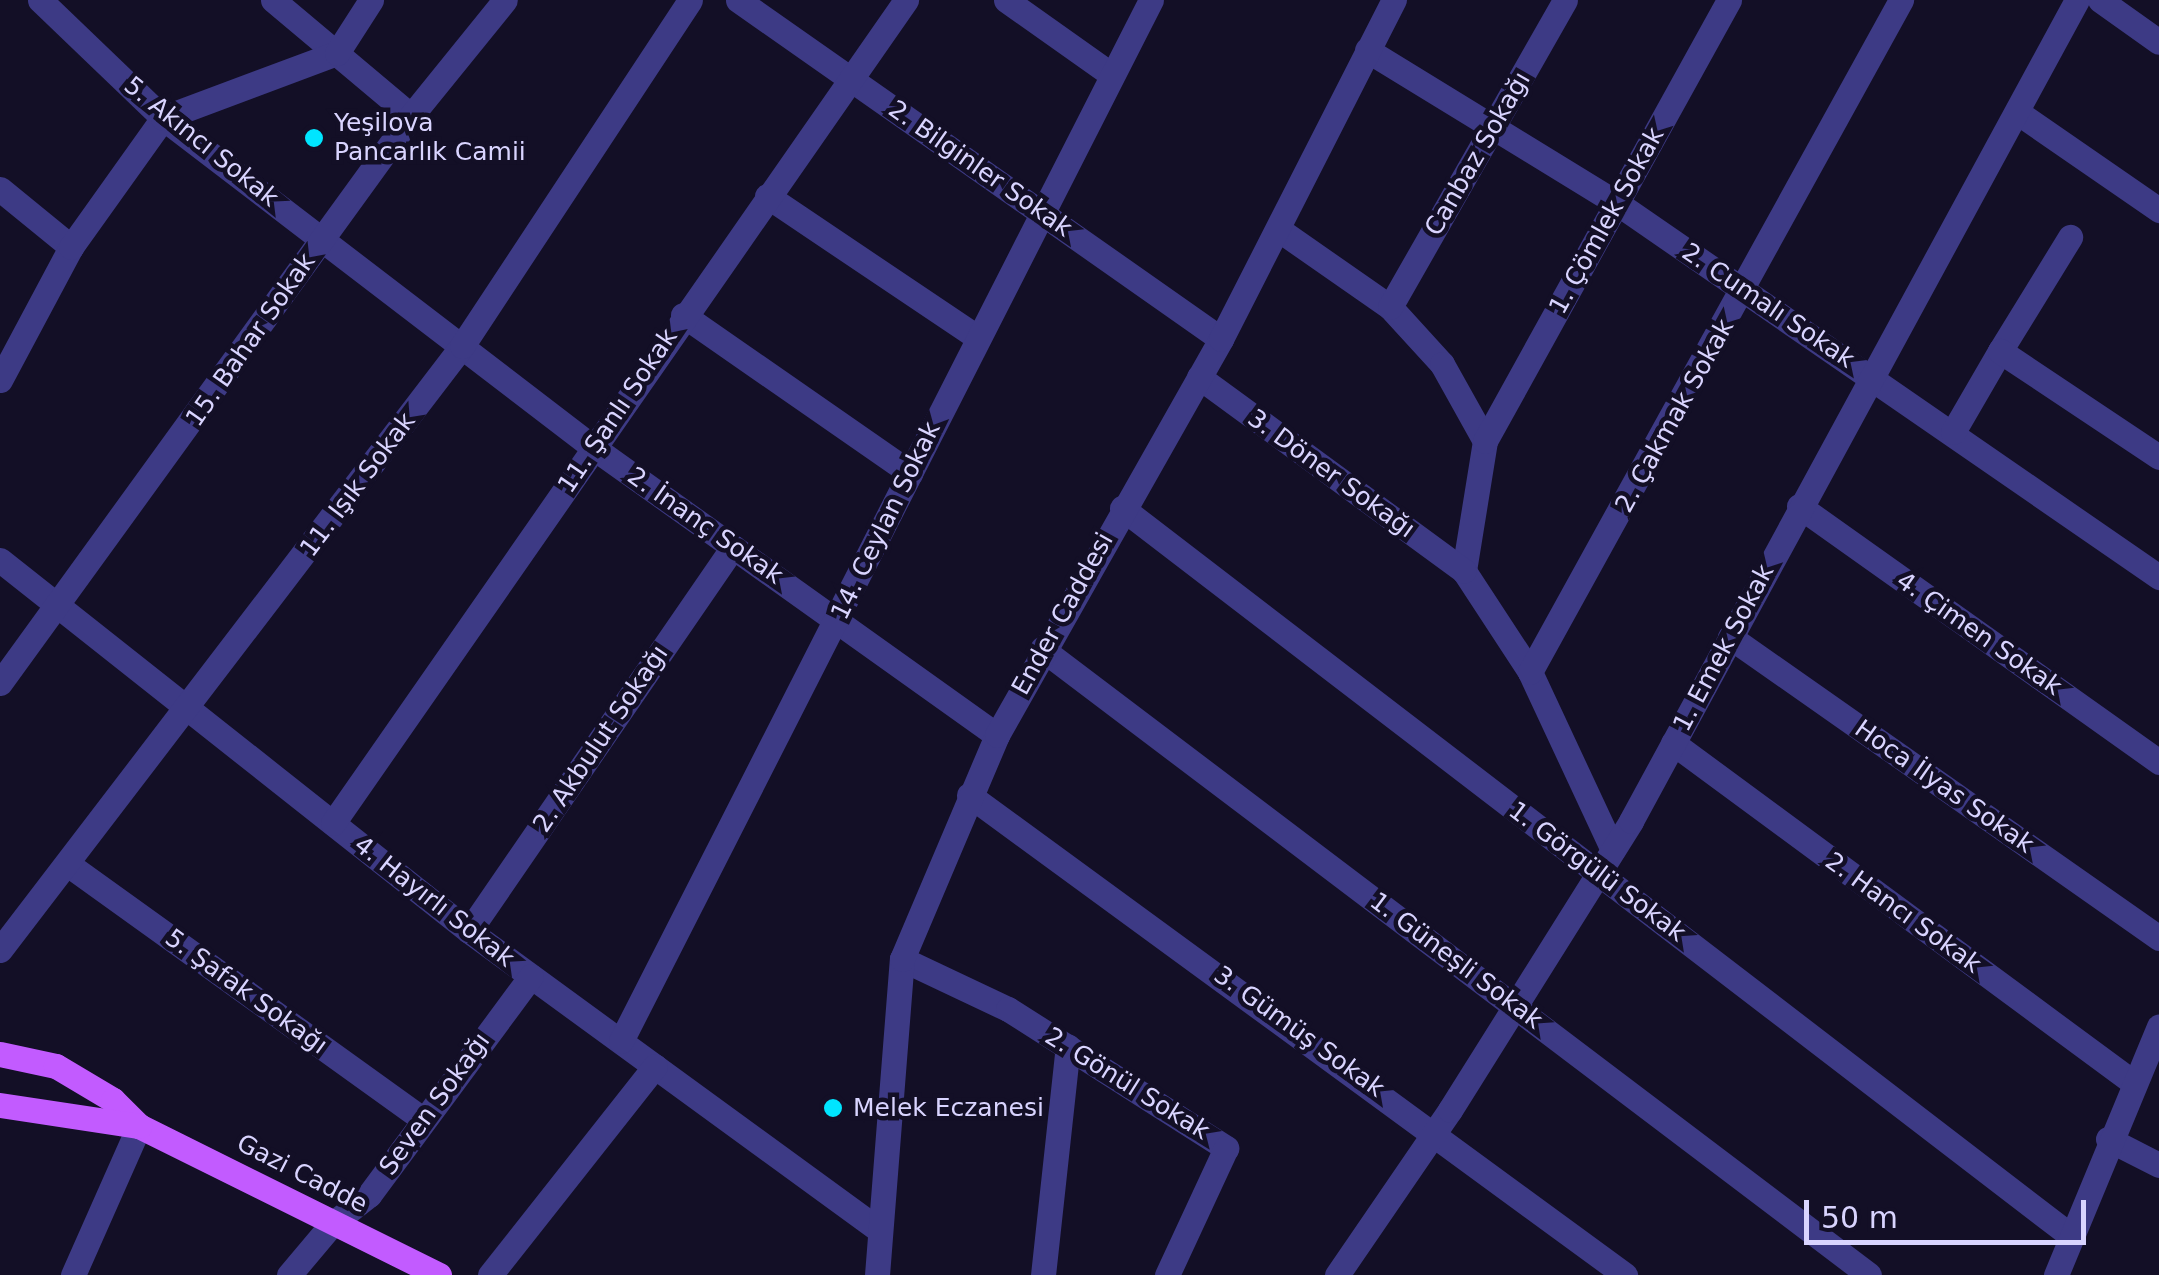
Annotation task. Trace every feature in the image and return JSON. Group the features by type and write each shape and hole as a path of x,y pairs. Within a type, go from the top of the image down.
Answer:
{"main road":[{"path":"0,1054 56,1066 112,1100 139,1126"},
{"path":"0,1104 139,1126"},
{"name":"Gazi Cadde","path":"139,1126 439,1275"}],"street":[{"name":"5. Akıncı Sokak","path":"40,0 163,118 322,239"},
{"path":"273,0 411,116"},
{"path":"0,380 71,247 163,118 337,53 371,0"},
{"name":"15. Bahar Sokak","path":"0,683 411,116 505,0"},
{"name":"11. Işık Sokak","path":"0,950 189,710 462,346 690,0"},
{"name":"2. Bilginler Sokak","path":"738,0 1221,339"},
{"name":"11. Şanlı Sokak","path":"333,823 594,448 682,314 906,0"},
{"path":"1006,0 1112,75"},
{"name":"14. Ceylan Sokak","path":"621,1042 1150,0"},
{"name":"Ender Caddesi","path":"876,1275 902,960 969,795 1042,649 1221,339 1394,0"},
{"name":"Canbaz Sokağı","path":"1390,307 1497,126 1565,0"},
{"name":"1. Çömlek Sokak","path":"1464,571 1485,441 1729,0"},
{"name":"2. Çakmak Sokak","path":"1530,672 1745,293 1901,0"},
{"name":"1. Emek Sokak","path":"1342,1273 1613,850 2077,0"},
{"path":"2100,0 2159,42"},
{"name":"2. Cumalı Sokak","path":"1367,50 1497,126 1617,204 2159,576"},
{"path":"2017,112 2159,210"},
{"path":"0,189 71,247"},
{"path":"767,196 978,338"},
{"path":"1278,229 1390,307 1442,364 1485,441"},
{"path":"1953,432 2070,238"},
{"name":"2. İnanç Sokak","path":"322,239 594,448 997,734"},
{"path":"682,314 910,473"},
{"path":"2000,350 2159,456"},
{"name":"3. Döner Sokağı","path":"1199,378 1464,571"},
{"name":"4. Çimen Sokak","path":"1800,506 2159,762"},
{"name":"1. Görgülü Sokak","path":"1122,508 2071,1236"},
{"name":"2. Akbulut Sokağı","path":"469,931 733,547"},
{"name":"4. Hayırlı Sokak","path":"0,560 469,931 879,1230"},
{"path":"1464,571 1530,672 1613,850"},
{"name":"Hoca İlyas Sokak","path":"1730,637 2159,938"},
{"name":"1. Güneşli Sokak","path":"1042,649 1868,1275"},
{"name":"2. Hancı Sokak","path":"1673,743 2134,1083"},
{"name":"3. Gümüş Sokak","path":"969,795 1436,1131 1625,1275"},
{"name":"5. Şafak Sokağı","path":"69,865 422,1119"},
{"name":"2. Gönül Sokak","path":"902,960 1008,1009 1226,1148 1167,1275"},
{"name":"Seven Sokağı","path":"290,1275 332,1224 369,1195 531,976"},
{"path":"2056,1275 2108,1139 2159,1026"},
{"path":"1044,1275 1068,1046"},
{"path":"490,1275 655,1066"},
{"path":"73,1275 139,1126"},
{"path":"2108,1139 2159,1165"}],"place":[{"name":"Yeşilova Pancarlık Camii","path":"314,138"},
{"name":"Melek Eczanesi","path":"833,1108"}]}
